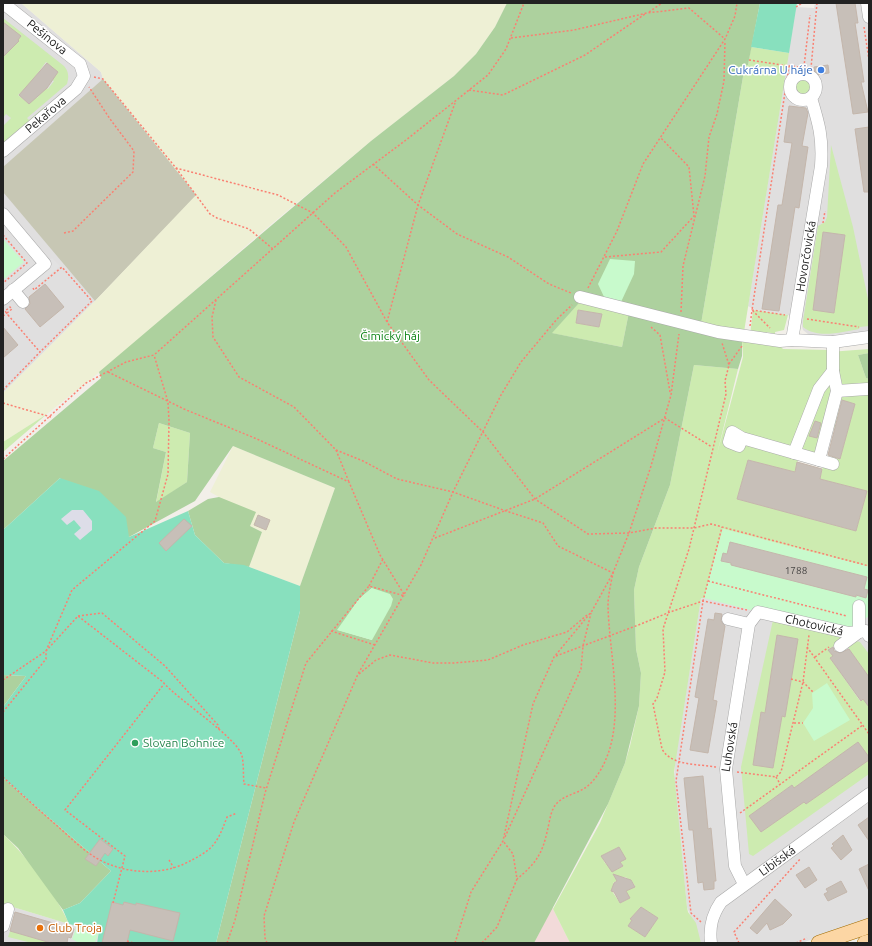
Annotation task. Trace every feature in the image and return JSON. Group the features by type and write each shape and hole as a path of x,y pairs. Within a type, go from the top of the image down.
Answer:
{"main road":[{"path":"819,943 869,926"},
{"path":"865,943 869,942"}],"street":[{"name":"Pešinova","path":"3,3 80,64 84,76"},
{"path":"866,21 867,3"},
{"path":"806,70 792,82 791,91 793,95 800,100 811,98"},
{"name":"Hovorčovická","path":"792,340 821,159 822,144 820,126 811,98 816,91 815,83 806,70"},
{"name":"Pekařova","path":"3,151 76,89 84,76"},
{"path":"3,214 45,264 3,299"},
{"path":"13,290 23,302"},
{"path":"580,297 718,332 780,341 792,340 833,342 869,337"},
{"path":"819,460 836,391 833,342"},
{"path":"794,453 819,390 834,371"},
{"path":"836,391 867,389"},
{"path":"742,438 833,464"},
{"path":"840,646 862,631 859,606"},
{"name":"Chotovická","path":"758,612 849,633 862,631"},
{"name":"Luhovská","path":"744,884 735,866 726,769 749,624 758,612"},
{"path":"728,619 749,624"},
{"name":"Libišská","path":"711,943 710,930 714,912 721,902 869,794"},
{"path":"3,926 8,909"}],"path":[{"path":"3,459 51,417 86,383 126,362 154,355 313,213 488,75 510,38 524,3"},
{"path":"469,90 503,95 585,55 662,3"},
{"path":"267,943 265,938 264,916 294,822 358,674 405,596 434,538 453,492 501,395 521,362 557,319 591,285 605,257 643,164 725,39 735,16 737,3"},
{"path":"796,8 802,3"},
{"path":"510,38 574,30 647,13 689,8 725,39"},
{"path":"749,60 806,70 810,15"},
{"path":"866,21 869,60"},
{"path":"517,879 513,854 503,841 533,704 554,657 592,611 613,573 629,533 651,466 671,395 680,322 683,266 705,176 709,137 717,114 724,81 725,39"},
{"path":"776,777 742,773 678,761 666,756 662,749 653,704 657,698 665,672 663,629 670,612 689,549 712,447 726,394 726,381 729,365 748,336 789,66"},
{"path":"84,76 103,79 176,168 210,214 216,218 249,229 273,250"},
{"path":"64,233 73,231 133,172 134,151 92,93 84,76"},
{"path":"387,322 418,205 456,101"},
{"path":"605,257 661,252 694,216 689,167 660,137"},
{"path":"374,164 418,205 457,234 508,257 549,284 580,297"},
{"path":"176,168 278,195 313,213 346,247 387,322 429,380 483,432 535,499 588,534 629,533 656,528 694,528 711,524 869,566"},
{"path":"3,235 27,263 3,283"},
{"path":"3,390 92,300 64,267"},
{"path":"216,300 212,317 213,337 239,377 294,407 336,450 382,559 405,596"},
{"path":"752,310 862,327"},
{"path":"752,310 772,330"},
{"path":"3,316 8,314 40,352"},
{"path":"650,326 660,335 671,395"},
{"path":"718,332 729,365"},
{"path":"3,712 46,659 46,651 72,590 155,521 168,474 168,402 154,355"},
{"path":"108,372 168,402 257,439 350,482"},
{"path":"3,403 51,417"},
{"path":"665,418 712,447"},
{"path":"434,538 535,499 665,418"},
{"path":"336,450 363,461 397,479 453,492 543,523 558,546 613,573"},
{"path":"710,930 691,913 676,782 703,601 723,527"},
{"path":"227,943 235,920 266,788 306,663 369,586 382,559"},
{"path":"482,943 497,928 517,879 534,865 545,842 553,809 559,800 586,788 600,772 607,757 615,716 608,604 613,573"},
{"path":"708,581 850,616 856,627 862,631"},
{"path":"369,586 405,596"},
{"path":"554,657 670,612 703,601 758,612"},
{"path":"455,943 471,892 503,841 581,669 583,646 592,611"},
{"path":"358,674 376,660 390,656 433,663 488,660 523,645 567,632 592,611"},
{"path":"3,680 46,651 78,616 102,613 165,666 218,725 219,730"},
{"path":"78,616 234,742 242,755 244,784 266,788"},
{"path":"331,631 375,645"},
{"path":"776,777 781,772 785,761 794,723 803,682 807,646 869,734"},
{"path":"814,657 826,649"},
{"path":"791,679 803,682 814,693"},
{"path":"113,902 125,856 65,810 164,684"},
{"path":"794,723 803,723"},
{"path":"731,820 863,726"},
{"path":"3,777 76,843 99,859 122,868 146,872 174,868 206,853 220,836 227,817 237,813"},
{"path":"776,777 780,785"},
{"path":"739,943 734,932 805,853"},
{"path":"169,860 174,868"},
{"path":"127,941 134,943"}],"shaded area":[{"path":"3,3 21,3 101,72 103,79 197,195 95,301 3,393"},
{"path":"21,3 507,3 495,27 476,54 454,76 371,141 262,232 116,359 47,414 3,442 3,393 95,301 196,195 103,79 101,72"},
{"path":"815,3 869,3 869,331 815,337 803,330 800,319 788,315 755,310 748,306 796,7 814,8"},
{"path":"103,79 197,195 95,301 3,192 3,167"},
{"path":"52,258 60,266 40,283 32,275"},
{"path":"233,446 335,488 300,586 249,567 262,532 250,526 219,497 210,492"},
{"path":"72,510 83,510 92,521 92,530 80,540 74,534 81,528 74,520 67,525 61,519"},
{"path":"723,529 869,567 869,918 802,943 701,943 687,907 674,781 675,762 701,597 704,598"},
{"path":"3,904 69,924 99,931 97,943 3,943"},
{"path":"552,907 570,943 534,943"}],"green space":[{"name":"Čimický háj","path":"507,3 760,3 748,65 745,65 701,324 742,340 742,356 738,369 694,365 670,485 639,567 634,590 636,649 641,673 639,706 625,763 608,804 534,943 216,943 300,611 300,586 335,488 233,446 195,501 129,537 60,478 3,530 3,461 101,378 99,372 371,141 454,76 476,54 495,27","holes":["580,302 629,312 622,347 552,333","159,423 190,433 187,482 156,502 166,452 153,448","372,588 372,640 338,630 359,599"]},
{"path":"760,3 797,3 789,53 751,47"},
{"path":"3,18 64,66 68,72 68,77 67,84 27,118 29,120 44,107 45,108 3,143 3,125 11,118 6,114 3,118 3,56 13,47 20,36 6,24 3,28","holes":["46,62 58,72 51,79 54,81 48,89 46,87 37,98 35,97 29,104 18,95 29,85"]},
{"path":"751,47 789,53 744,332 701,324 745,65 748,65"},
{"path":"803,79 809,82 812,88 809,94 803,97 797,94 794,88 797,82"},
{"path":"831,145 853,227 869,304 869,326 838,333 823,334 809,331 803,327 803,321 818,226 825,222 827,217","holes":["823,232 845,235 834,313 813,310"]},
{"path":"3,239 24,262 3,280"},
{"path":"610,259 635,261 634,274 621,302 605,299 598,284"},
{"path":"580,302 629,312 622,347 551,333","holes":["578,310 601,314 599,327 576,323"]},
{"path":"753,310 788,315 784,330 775,332 775,334 767,332 766,338 750,335"},
{"path":"742,340 779,345 783,349 829,350 829,352 869,349 869,353 858,355 866,378 869,379 869,567 723,529 704,598 701,598 674,772 687,907 688,912 696,923 701,943 570,943 553,909 600,823 625,763 630,746 639,706 641,673 636,649 634,590 639,567 670,485 694,365 738,369 717,454 743,357","holes":["841,400 855,404 840,459 823,455 830,428 834,429","798,459 823,466 820,479 867,491 856,531 737,499 748,460 795,472","617,848 620,849 625,859 620,862 623,866 616,870 605,863 602,857 603,855","624,877 629,881 631,880 635,886 626,891 630,898 620,903 612,891 615,887 613,883","641,907 658,918 645,937 628,926 632,920 630,919"]},
{"path":"869,353 869,379 866,378 858,355"},
{"path":"47,414 3,452 3,442"},
{"path":"159,423 190,433 187,482 156,503 166,452 153,448"},
{"name":"Slovan Bohnice","path":"60,478 99,491 126,517 129,537 188,511 195,535 224,563 244,565 300,586 300,611 216,943 97,943 99,931 69,924 63,910 80,903 111,871 3,778 3,707 26,676 3,675 3,530"},
{"path":"219,497 256,512 250,526 262,532 249,567 224,563 195,535 188,511 208,499"},
{"path":"723,529 869,567 869,616 844,634 704,598","holes":["730,542 867,578 864,589 868,591 866,598 856,595 856,597 731,565 731,563 721,561 727,554"]},
{"path":"372,588 390,594 393,599 391,606 372,640 337,630 359,599"},
{"path":"773,620 860,642 869,654 869,677 847,646 837,644 828,650 833,656 830,658 860,701 863,699 869,707 869,757 858,742 794,788 792,785 749,816 761,832 804,802 806,804 869,760 869,774 753,856 749,854 741,767","holes":["777,635 798,639 785,716 782,716 773,768 753,765 761,713 765,713"]},
{"path":"3,675 26,676 3,707"},
{"path":"827,683 850,720 814,741 803,723 813,708 812,693"},
{"path":"3,778 111,871 80,903 63,910 18,848 3,834"},
{"path":"3,834 22,854 49,888 69,924 3,904"},
{"path":"77,926 99,931 95,943 79,943 72,939"},
{"path":"10,931 51,943 32,943 8,937"}],"building":[{"path":"836,3 855,3 858,23 855,23 864,82 861,82 868,112 853,114"},
{"path":"3,22 21,36 18,40 19,41 3,57"},
{"path":"47,63 58,72 47,88 29,104 19,95"},
{"name":"Cukrárna U háje","path":"828,65 829,73 815,75 814,67"},
{"path":"789,106 806,108 808,113 802,146 808,147 799,208 795,207 779,311 762,309 778,205 782,205 792,143 784,142"},
{"path":"869,127 869,192 864,192 855,129"},
{"path":"823,232 845,235 834,313 813,310"},
{"path":"45,284 64,307 40,327 25,309 30,304 29,297"},
{"path":"578,310 602,314 599,327 576,323"},
{"path":"3,327 18,345 3,358"},
{"path":"842,400 855,404 840,459 828,455"},
{"path":"815,421 821,423 817,438 809,436"},
{"path":"748,460 795,472 797,462 822,469 820,479 867,491 856,531 737,499"},
{"path":"258,515 270,520 266,530 254,525"},
{"path":"184,519 192,526 166,551 159,543"},
{"path":"730,542 867,577 864,589 868,590 866,598 856,595 856,597 731,565 731,563 721,561 723,553 727,554"},
{"path":"715,613 722,614 721,621 725,626 713,700 717,701 708,753 690,750 699,698 695,697 708,619 714,620"},
{"path":"777,635 798,639 785,717 782,716 773,768 753,765 761,712 765,713"},
{"path":"833,647 834,651 840,653 849,649 869,677 869,707 863,699 861,701 830,658 833,656 828,650"},
{"path":"858,742 869,757 869,760 806,804 804,802 761,832 749,816 792,785 794,788"},
{"path":"703,776 708,829 711,828 716,881 714,881 714,889 704,890 703,882 698,883 693,830 689,830 684,778"},
{"path":"869,817 869,841 858,825"},
{"path":"843,835 852,850 841,860 831,848 834,846 832,844"},
{"path":"100,839 113,849 108,856 105,853 96,866 85,859"},
{"path":"619,847 626,859 620,862 623,866 612,872 601,856"},
{"path":"869,864 869,891 859,869"},
{"path":"809,867 817,880 805,888 796,875"},
{"path":"613,874 631,880 635,887 626,891 630,898 620,903 614,892 611,891 614,883 617,881"},
{"path":"841,881 847,892 828,901 824,894 828,892 826,889"},
{"path":"775,899 792,915 783,924 770,930 767,923 757,934 750,928"},
{"path":"112,902 123,905 124,902 136,905 136,903 180,913 173,941 130,930 127,943 102,943"},
{"path":"641,907 658,918 645,937 628,926 632,920 630,919"},
{"name":"Club Troja","path":"15,912 74,929 71,938 68,937 67,943 51,943 10,931"}],"place":[{"name":"Cukrárna U háje","path":"821,70"},
{"name":"Slovan Bohnice","path":"135,743"},
{"name":"Club Troja","path":"40,928"}]}
